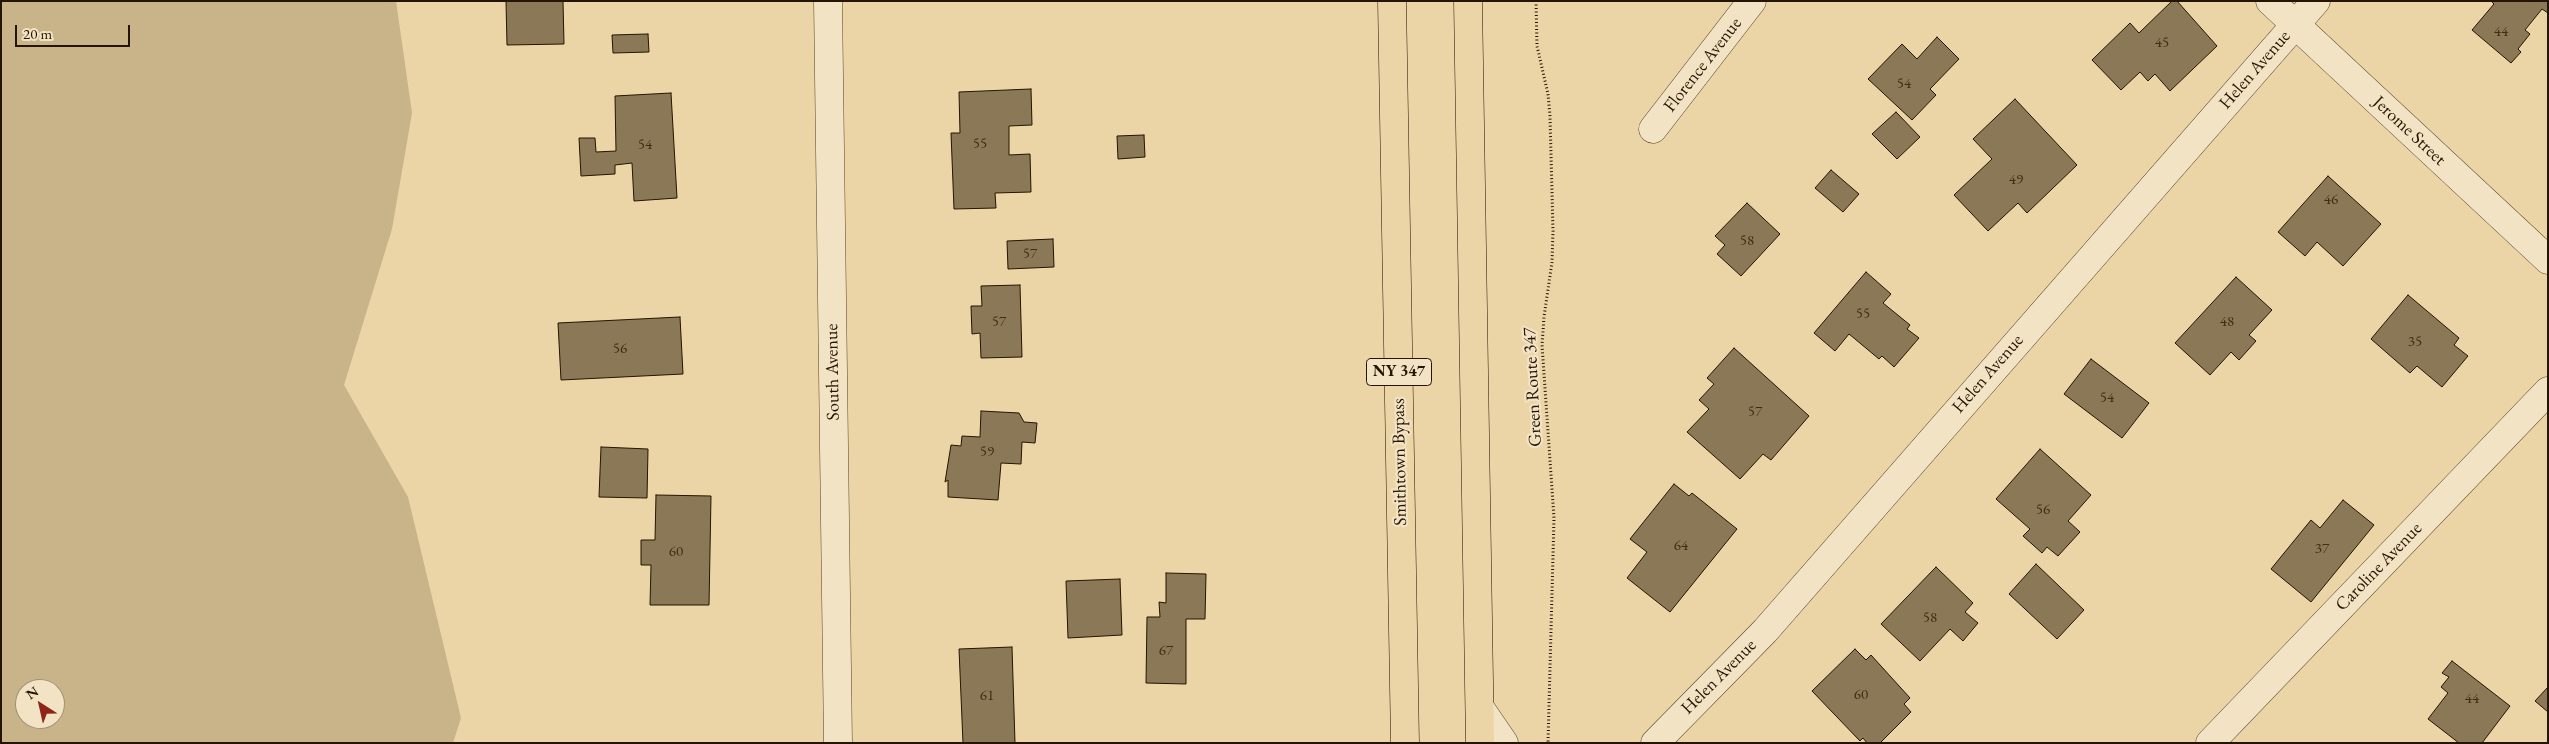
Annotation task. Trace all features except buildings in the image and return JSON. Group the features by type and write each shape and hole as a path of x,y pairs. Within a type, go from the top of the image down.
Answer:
{"highway":[{"name":"Smithtown Bypass","path":"1392,1 1405,743"},
{"path":"1468,1 1480,743"}],"street":[{"name":"South Avenue","path":"828,1 838,743"},
{"name":"Florence Avenue","path":"1653,129 1752,1"},
{"name":"Jerome Street","path":"2270,1 2548,260"},
{"name":"Helen Avenue","path":"1655,743 1765,631 2316,1"},
{"name":"Caroline Avenue","path":"2210,743 2548,391"},
{"path":"1480,708 1504,743"}],"path":[{"name":"Green Route 347","path":"1536,1 1537,46 1548,94 1550,116 1554,231 1542,345 1554,518 1548,743"}],"shaded area":[{"path":"1,1 396,1 412,113 392,229 344,385 408,497 461,718 453,743 1,743"}]}
